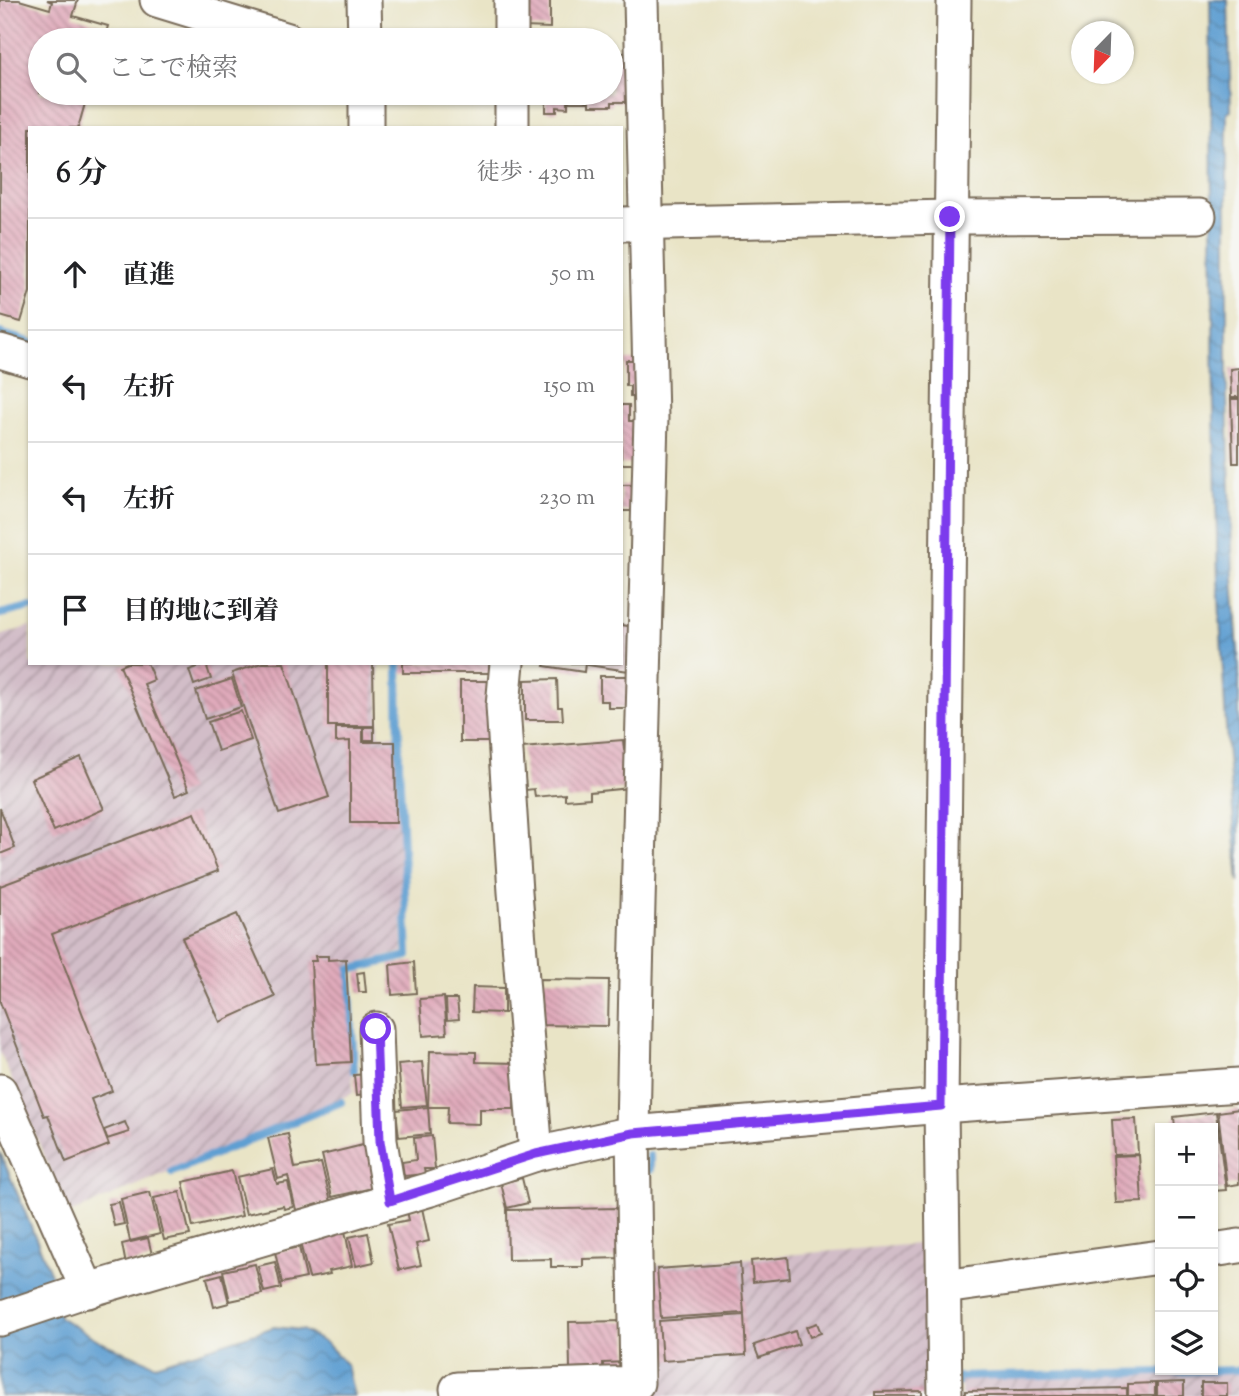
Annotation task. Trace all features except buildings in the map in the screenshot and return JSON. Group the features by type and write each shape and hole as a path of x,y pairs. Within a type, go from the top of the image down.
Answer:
{"street":[{"path":"157,0 249,28"},
{"path":"364,0 365,28"},
{"path":"511,0 511,28"},
{"path":"457,1389 637,1383 633,1133 651,418 634,224 641,0"},
{"path":"945,1396 941,1106 954,0"},
{"path":"366,105 366,126"},
{"path":"512,105 512,126"},
{"path":"634,224 950,217 1199,216"},
{"path":"0,351 28,359"},
{"path":"507,665 503,706 514,892 536,1154"},
{"path":"376,1029 380,1141 390,1201"},
{"path":"0,1319 536,1154 633,1133 941,1106 1239,1085"},
{"path":"0,1091 81,1293"},
{"path":"1218,1249 1239,1247"},
{"path":"944,1287 1155,1258"}],"shaded area":[{"path":"28,627 28,665 379,665 379,735 396,735 403,952 348,966 353,1093 69,1214 0,1052 0,636"},
{"path":"929,1243 934,1396 653,1396 654,1266"},
{"path":"1239,1373 1239,1396 961,1396 961,1380"}],"water":[{"path":"1210,0 1228,0 1231,110 1227,112 1227,397 1239,670 1239,882 1227,746 1218,579"},
{"path":"0,1152 57,1289 59,1317 105,1344 156,1365 274,1327 302,1330 327,1344 347,1365 354,1396 0,1396"}],"waterway":[{"path":"0,333 28,341"},
{"path":"0,614 28,607"},
{"path":"354,1070 349,970 408,956 399,764 398,665"},
{"path":"172,1172 341,1102"},
{"path":"650,1156 650,1170"},
{"path":"957,1383 957,1377 1239,1370"}],"route":[{"path":"376,1029 380,1141 390,1201 536,1154 633,1133 941,1106 950,217"}]}
